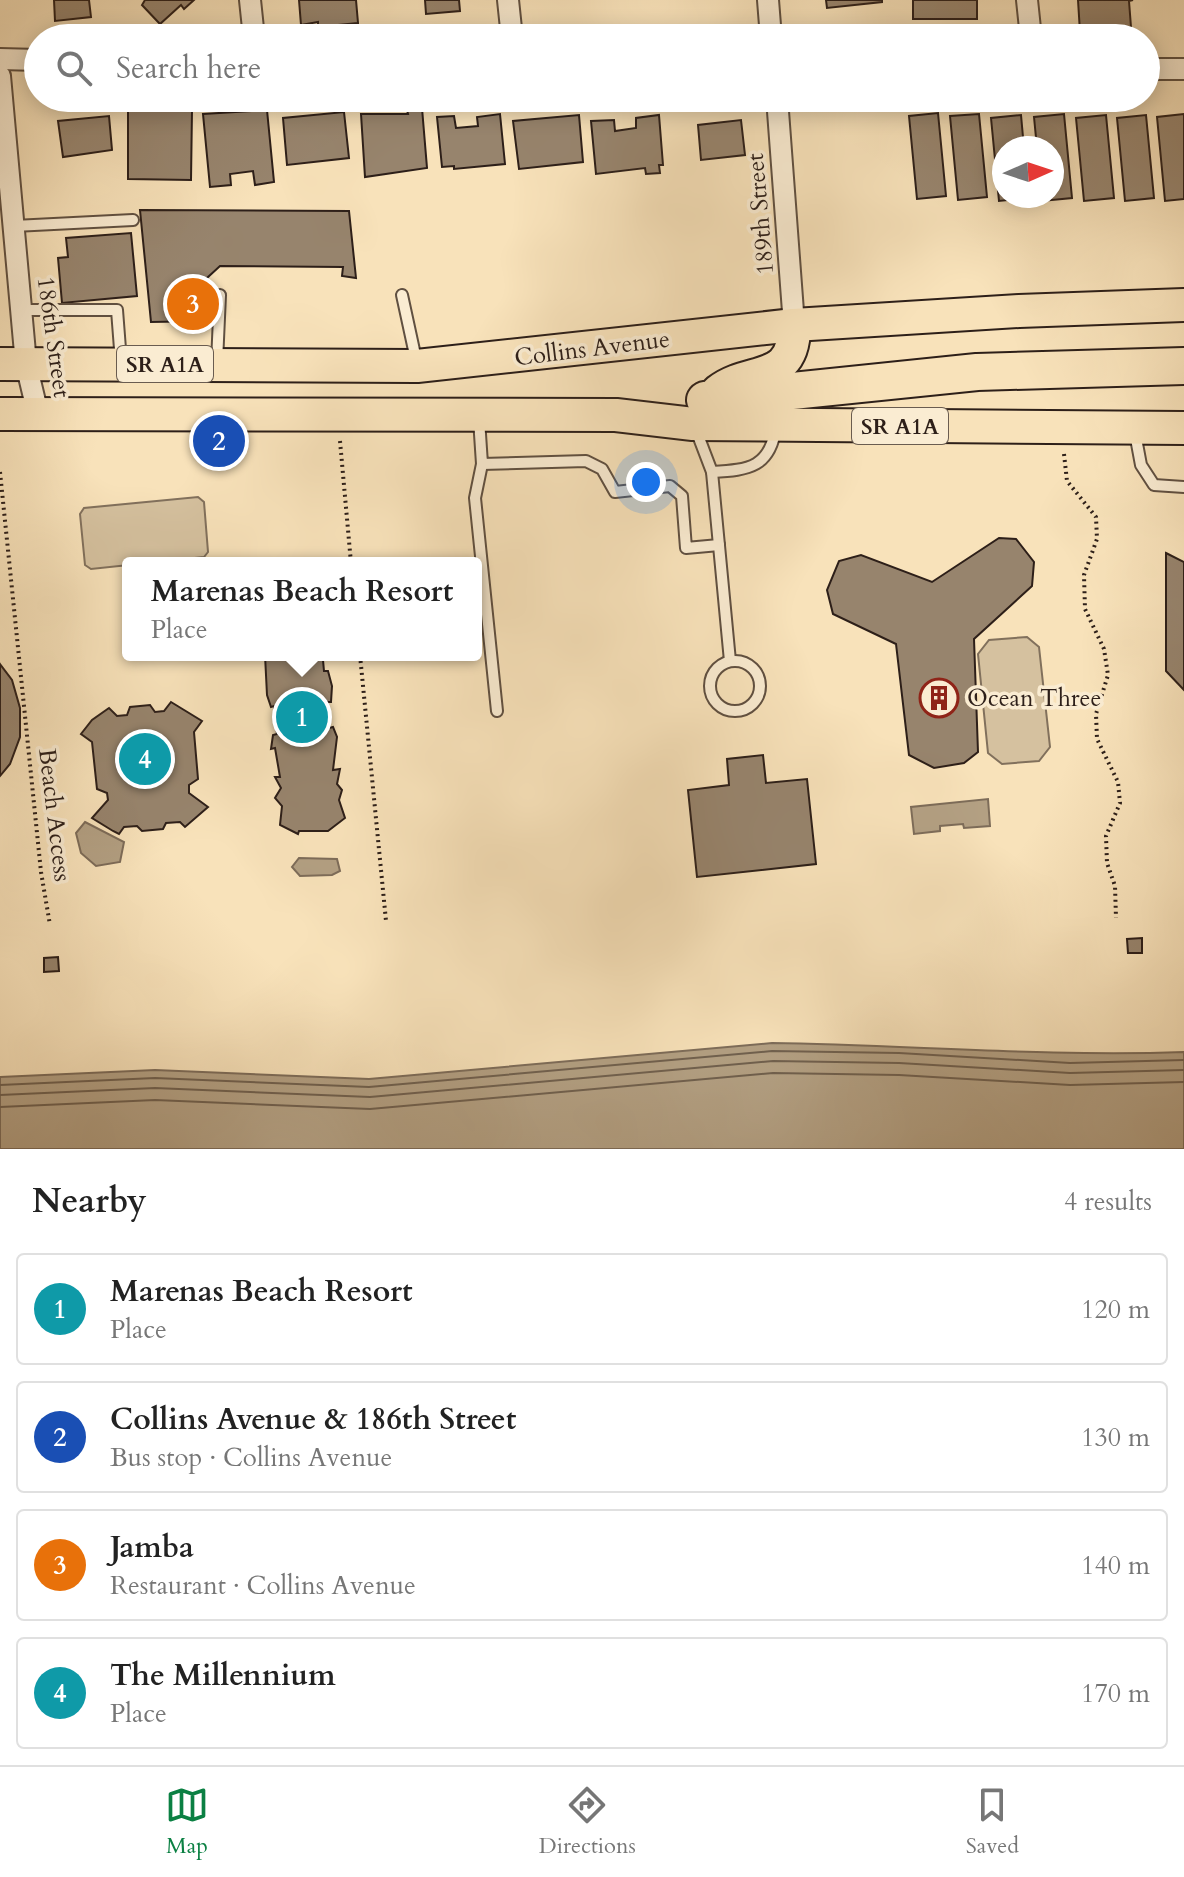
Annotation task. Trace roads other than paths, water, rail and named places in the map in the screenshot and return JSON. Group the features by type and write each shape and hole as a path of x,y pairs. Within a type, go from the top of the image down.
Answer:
{"highway":[{"path":"699,412 977,372 1184,366"}],"main road":[{"name":"Collins Avenue","path":"13,364 417,366 794,325 1019,311 1184,305"},
{"path":"699,412 730,382 756,378 780,366 793,344 794,325"},
{"path":"417,366 421,416"},
{"name":"SR A1A","path":"0,414 479,416 699,412 776,425 1184,428"}],"street":[{"path":"250,0 253,24"},
{"path":"508,0 511,24"},
{"path":"768,0 770,24"},
{"path":"1027,0 1030,24"},
{"path":"0,59 24,60"},
{"path":"1160,69 1184,69"},
{"name":"186th Street","path":"0,76 21,310 13,364 38,414"},
{"name":"189th Street","path":"778,112 794,325"}],"lane":[{"path":"14,226 133,220"},
{"path":"217,364 220,295"},
{"path":"402,295 417,366"},
{"path":"21,310 117,310 121,364"},
{"path":"699,412 712,472 730,661"},
{"path":"479,416 482,464 475,498 481,557"},
{"path":"712,472 735,471 763,461 772,449 776,425"},
{"path":"1134,427 1141,465 1154,485 1184,487"},
{"path":"482,464 586,461 602,469 615,492 670,486 682,496 686,548 719,545"},
{"path":"482,566 497,711"},
{"path":"730,661 746,663 753,668 760,684 755,701 741,710 725,709 710,691 712,676 730,661"}],"water":[{"path":"988,799 990,826 940,826 940,831 914,834 911,807"},
{"path":"85,822 124,842 120,862 96,866 81,853 76,833"},
{"path":"299,858 337,859 340,871 332,875 300,876 292,867"},
{"path":"772,1043 1029,1052 1184,1052 1184,1149 0,1149 0,1077 155,1070 369,1079"}],"place":[{"name":"Jamba","path":"193,304"},
{"name":"Collins Avenue & 186th Street","path":"219,441"},
{"name":"Ocean Three","path":"939,698"},
{"name":"Marenas Beach Resort","path":"302,717"},
{"name":"The Millennium","path":"145,759"}]}
